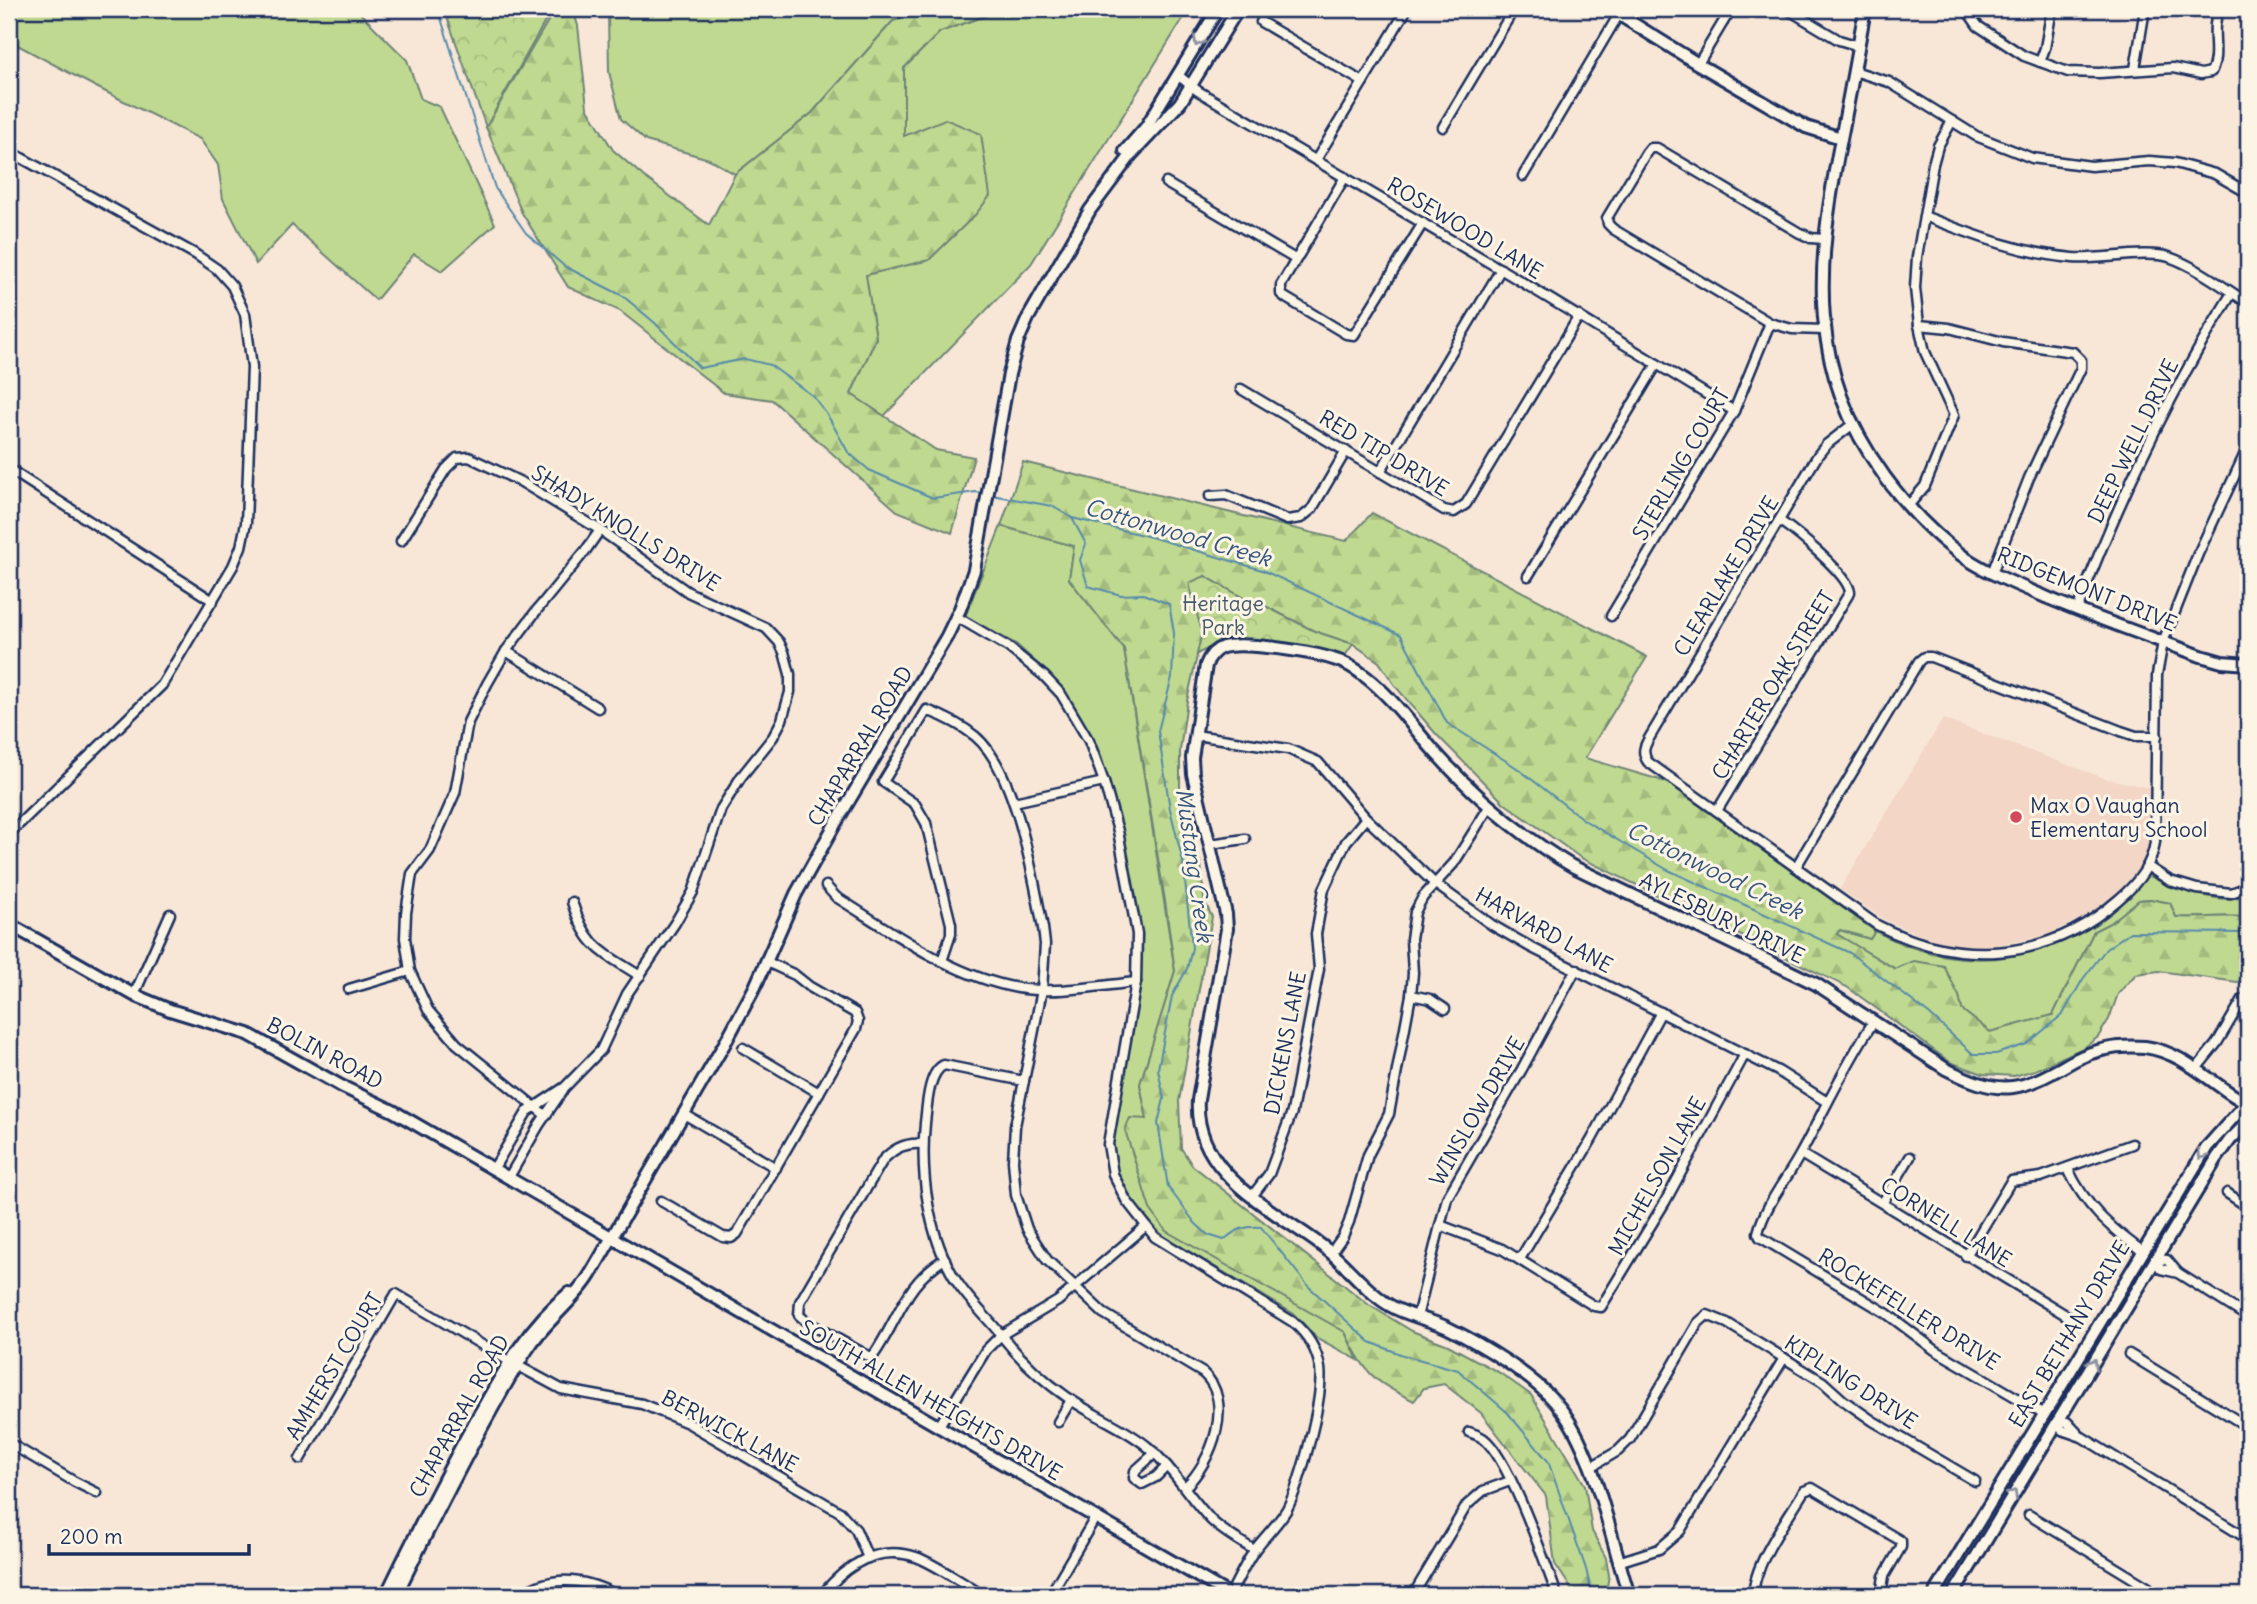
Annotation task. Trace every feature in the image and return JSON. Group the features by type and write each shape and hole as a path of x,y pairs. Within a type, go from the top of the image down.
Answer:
{"main road":[{"name":"CHAPARRAL ROAD","path":"386,1595 465,1439 513,1364 554,1316 580,1291 726,1043 767,962 796,894 957,617 974,570 1012,363 1023,329 1090,210 1104,179 1140,135 1179,76 1218,9"},
{"name":"CHAPARRAL ROAD","path":"1090,210 1131,155 1192,86 1238,9"},
{"name":"RIDGEMONT DRIVE","path":"1865,9 1824,239 1821,286 1824,330 1833,373 1853,424 1873,461 1908,506 1941,539 1967,559 1992,573 2077,610 2201,656 2248,664"},
{"path":"1617,11 1698,64 1806,127 1841,138"},
{"name":"AYLESBURY DRIVE","path":"1195,735 1206,666 1213,652 1227,646 1245,645 1319,656 1350,666 1376,685 1489,807 1540,847 1572,866 1816,984 1946,1069 1968,1080 2011,1087 2040,1079 2080,1057 2112,1047 2138,1047 2162,1051 2196,1069 2248,1103"},
{"path":"1195,735 1193,775 1226,914 1227,929 1197,1111 1199,1127 1208,1151 1222,1170 1289,1225 1331,1254 1388,1305 1449,1329 1541,1387 1565,1415 1591,1467 1629,1595"},
{"name":"BOLIN ROAD","path":"9,924 162,1008 224,1025 260,1039 494,1168 612,1238"},
{"name":"EAST BETHANY DRIVE","path":"1934,1595 2207,1147 2248,1103"},
{"name":"EAST BETHANY DRIVE","path":"1953,1595 2217,1158 2248,1122"},
{"name":"SOUTH ALLEN HEIGHTS DRIVE","path":"612,1238 1230,1595"},
{"path":"2142,1251 2155,1259"},
{"name":"CHAPARRAL ROAD","path":"396,1595 513,1364"},
{"path":"2043,1413 2057,1421"},
{"path":"1976,1556 1973,1551 1974,1544 1991,1510 1997,1489"}],"street":[{"path":"1316,160 1407,9"},
{"path":"1443,127 1514,9"},
{"path":"1698,64 1731,9"},
{"path":"1787,9 1839,40 1858,46"},
{"path":"1966,9 1978,26 2024,56 2068,72 2099,73 2173,68 2201,74 2211,72 2216,62 2214,27 2219,9"},
{"path":"2040,62 2052,9"},
{"path":"2135,69 2145,9"},
{"path":"1523,176 1617,11"},
{"path":"1261,22 1363,82"},
{"path":"1854,71 1889,82 1976,136 2032,158 2091,166 2149,161 2175,163 2215,174 2248,193"},
{"name":"ROSEWOOD LANE","path":"1179,76 1734,411"},
{"path":"1908,506 1925,486 1954,415 1925,352 1916,303 1916,272 1935,154 1952,121"},
{"path":"1824,239 1811,238 1798,232 1653,148 1646,153 1607,218 1608,225 1613,229 1770,323 1793,329 1824,330"},
{"path":"9,151 186,249 223,275 241,300 248,326 251,367 244,531 233,566 162,685 9,834"},
{"path":"1345,177 1281,285 1283,297 1352,336 1359,331 1423,223"},
{"path":"1166,183 1295,259"},
{"path":"1924,216 1996,244 2029,252 2085,258 2166,256 2190,267 2248,303"},
{"path":"1380,472 1501,269"},
{"name":"DEEP WELL DRIVE","path":"2077,610 2117,509 2161,415 2232,292"},
{"name":"RED TIP DRIVE","path":"1241,389 1444,510 1454,512 1463,508 1579,316"},
{"name":"STERLING COURT","path":"1611,616 1734,411 1770,323"},
{"path":"1919,325 1950,328 2003,342 2073,352 2082,362 2029,478 1992,573"},
{"path":"1528,576 1657,364"},
{"name":"CLEARLAKE DRIVE","path":"1717,811 1648,762 1644,747 1818,455 1826,445 1853,424"},
{"path":"1717,811 1864,917 1899,936 1947,950 1981,953 2026,948 2052,941 2101,914 2135,884 2147,866 2155,842 2157,675 2163,642 2198,554 2248,447"},
{"path":"1210,496 1226,495 1287,520 1301,517 1312,509 1346,452"},
{"name":"SHADY KNOLLS DRIVE","path":"401,541 446,469 464,456 523,483 600,530 688,592 769,630 779,642 787,663 790,692 788,707 773,737 741,777 721,809 693,892 640,975"},
{"path":"9,469 213,601"},
{"name":"CHARTER OAK STREET","path":"1717,811 1850,592 1846,582 1803,538 1780,521"},
{"path":"545,1115 475,1060 448,1035 428,1010 410,971 405,926 412,874 429,850 456,793 468,722 506,651 600,530"},
{"path":"957,617 1008,647 1044,676 1061,694 1089,741 1118,831 1138,934 1136,982 1108,1144 1113,1174 1126,1200 1155,1237 1293,1322 1310,1339 1320,1368 1320,1388 1296,1490 1285,1513 1254,1550 1230,1595"},
{"path":"506,651 598,708"},
{"path":"1796,867 1919,661 1924,657 1931,657 2121,731 2136,736 2157,736"},
{"path":"942,961 951,934 951,925 928,830 915,804 883,782 927,710 955,722 977,737 993,756 1004,776 1014,802 1043,929 1045,944 1042,990 1015,1126 1013,1161 1016,1195 1027,1229 1047,1260 1103,1313 1203,1373 1213,1383 1219,1400 1212,1444 1202,1469 1185,1487"},
{"name":"HARVARD LANE","path":"1195,735 1288,749 1318,762 1366,818 1434,883 1492,925 1778,1071 1827,1102"},
{"path":"1014,802 1104,782"},
{"path":"1331,1254 1349,1222 1368,1155 1389,1114 1411,995 1412,923 1415,912 1434,883 1454,863 1489,807"},
{"name":"DICKENS LANE","path":"1253,1195 1269,1174 1292,1112 1319,968 1316,934 1324,889 1346,842 1366,818"},
{"path":"1210,844 1245,839"},
{"path":"2147,866 2170,881 2197,889 2231,893 2242,889 2248,881"},
{"path":"826,886 836,897 942,961 988,979 1018,988 1042,990 1136,982"},
{"path":"509,1177 545,1115 565,1087 601,1050 640,975 590,942 572,902"},
{"path":"134,995 170,914"},
{"path":"661,1201 723,1237 730,1238 740,1231 856,1029 858,1021 855,1013 810,987 795,975 767,962"},
{"name":"WINSLOW DRIVE","path":"1417,1317 1447,1198 1576,970"},
{"path":"349,989 410,971"},
{"path":"1411,995 1430,999 1445,1009"},
{"path":"2196,1069 2217,1043 2243,999"},
{"path":"1440,1225 1502,1249 1520,1259 1592,1139 1661,1012"},
{"path":"1801,1154 1859,1043 1874,1021"},
{"path":"743,1048 819,1093"},
{"name":"MICHELSON LANE","path":"1520,1259 1594,1306 1599,1308 1603,1305 1665,1202 1745,1054"},
{"path":"1024,1081 942,1066 937,1070 928,1096 923,1144 927,1192 933,1223 945,1259 957,1282 976,1308 1027,1365 1071,1400 1127,1432 1155,1453 1214,1523 1254,1550"},
{"path":"494,1168 527,1112 565,1087"},
{"path":"684,1114 776,1168"},
{"path":"923,1144 899,1147 883,1160 800,1302 799,1315 870,1357 876,1353 916,1283 932,1267 945,1259"},
{"path":"1966,1256 2011,1181 2041,1177 2068,1169 2132,1144"},
{"path":"506,1147 520,1156"},
{"name":"CORNELL LANE","path":"1801,1154 2074,1320"},
{"name":"ROCKEFELLER DRIVE","path":"1801,1154 1764,1217 1759,1237 1886,1312 1936,1350 2043,1413"},
{"path":"1883,1202 1910,1157"},
{"path":"2068,1169 2077,1187 2100,1217 2115,1233 2142,1251"},
{"path":"2227,1193 2248,1207"},
{"path":"939,1426 986,1350 1001,1335 1058,1300 1145,1227"},
{"path":"2155,1259 2166,1260 2178,1273 2248,1317"},
{"name":"AMHERST COURT","path":"300,1460 396,1294 513,1364"},
{"name":"KIPLING DRIVE","path":"1591,1467 1618,1451 1630,1439 1698,1323 1707,1315 1727,1323 1823,1382 1873,1421 1975,1481"},
{"path":"2129,1353 2248,1427"},
{"path":"1618,1562 1659,1549 1680,1531 1784,1358"},
{"name":"BERWICK LANE","path":"513,1364 561,1389 642,1404 695,1427 839,1512 856,1530 868,1558"},
{"path":"1058,1422 1071,1400"},
{"path":"2057,1421 2062,1430 2081,1437 2248,1539"},
{"path":"1469,1432 1484,1439 1501,1460 1535,1535 1557,1595"},
{"path":"9,1443 97,1493"},
{"path":"1155,1453 1135,1471 1134,1478 1137,1482 1147,1482 1167,1466"},
{"path":"1413,1595 1467,1505 1483,1491 1510,1481"},
{"path":"1754,1595 1754,1584 1762,1561 1804,1491 1812,1488 1902,1541 1884,1576 1881,1595"},
{"path":"2029,1515 2149,1588 2153,1595"},
{"path":"1051,1595 1095,1518"},
{"path":"821,1595 845,1570 868,1558 892,1554 917,1557 983,1595"},
{"path":"521,1595 540,1585 566,1580 592,1583 616,1595"},
{"path":"2248,1587 2248,1595"}],"shaded area":[{"name":"Max O Vaughan Elementary School","path":"1943,719 2104,778 2151,788 2149,847 2139,869 2114,896 2091,914 2042,937 1994,946 1949,945 1923,936 1883,919 1840,889"}],"green space":[{"path":"9,9 356,9 407,60 421,99 440,107 495,224 442,271 414,254 376,300 292,225 256,264 223,199 218,165 200,139 12,42 9,45"},
{"path":"444,9 552,9 486,127"},
{"path":"555,9 573,9 578,26 587,107 613,150 709,225 735,174 812,113 893,21 936,9 997,9 940,32 904,68 904,136 945,119 981,134 990,196 975,215 929,260 866,275 876,338 851,394 936,450 974,457 952,533 897,511 772,400 724,393 620,311 568,287 522,213 486,127"},
{"path":"606,9 936,9 893,21 812,113 735,174 709,159 646,141 621,119 609,72"},
{"path":"997,9 1189,9 1031,264 884,416 851,394 876,338 865,274 929,260 904,136 904,68 940,32"},
{"path":"1023,462 1346,541 1372,513 1647,657 1585,758 1667,782 1875,931 1870,939 1840,930 1837,934 1895,969 1914,961 1944,966 1959,996 1962,1010 1990,1032 2053,1015 2094,931 2112,922 2139,900 2170,903 2176,917 2248,918 2248,978 2237,982 2159,971 2136,974 2118,994 2109,1019 2098,1037 2085,1047 2035,1070 2014,1076 1983,1074 1950,1062 1847,987 1581,858 1504,803 1436,734 1396,687 1379,662 1353,644 1314,631 1267,607 1254,604 1205,576 1202,633 1187,701 1180,750 1180,789 1192,842 1201,864 1204,900 1212,917 1179,1101 1181,1148 1192,1165 1369,1305 1412,1331 1448,1345 1500,1373 1531,1395 1585,1485 1592,1531 1606,1558 1608,1595 1574,1595 1555,1564 1546,1496 1481,1413 1444,1384 1424,1388 1414,1401 1389,1388 1365,1367 1345,1332 1166,1231 1150,1209 1125,1130 1130,1118 1147,1119 1140,1084 1175,971 1124,649 1069,579 1074,546 1001,526"},
{"path":"1001,526 1074,546 1069,579 1124,649 1175,971 1140,1084 1147,1119 1345,1332 1358,1360 1317,1338 1294,1314 1163,1236 1129,1199 1118,1174 1113,1144 1141,975 1135,892 1101,755 1078,712 1053,678 1016,644 965,617"},
{"name":"Heritage Park","path":"1205,576 1254,604 1267,607 1314,631 1353,644 1345,656 1234,639 1197,654 1202,633 1189,583"},
{"path":"2148,875 2175,888 2208,897 2248,897 2248,918 2176,917 2170,903 2139,900 2112,922 2094,931 2053,1015 1990,1032 1962,1010 1959,996 1896,969 1836,934 1840,930 1870,939 1875,931 1909,946 1947,956 1980,959 2012,956 2042,949 2072,937 2125,899"}],"waterway":[{"name":"Cottonwood Creek","path":"438,9 495,188 526,233 564,266 623,296 655,323 700,368 745,359 770,365 813,396 828,416 848,452 869,470 933,498 983,493"},
{"name":"Cottonwood Creek","path":"992,495 1052,506 1072,518 1151,537 1262,570 1401,635 1447,723 1517,768 1584,820 1666,869 1850,953 1929,1014 1973,1054 1996,1054 2027,1044 2063,1014 2083,979 2106,949 2130,932 2248,933"},
{"name":"Mustang Creek","path":"1072,518 1086,544 1080,560 1088,586 1121,595 1143,594 1169,604 1174,633 1172,677 1158,731 1170,809 1183,862 1192,948 1187,969 1172,996 1158,1069 1164,1099 1158,1123 1168,1187 1195,1223 1208,1235 1224,1240 1241,1229 1261,1227 1308,1286 1370,1342 1403,1355 1458,1370 1507,1412 1548,1461 1586,1569 1592,1595"}],"place":[{"name":"Max O Vaughan Elementary School","path":"2016,817"}]}
